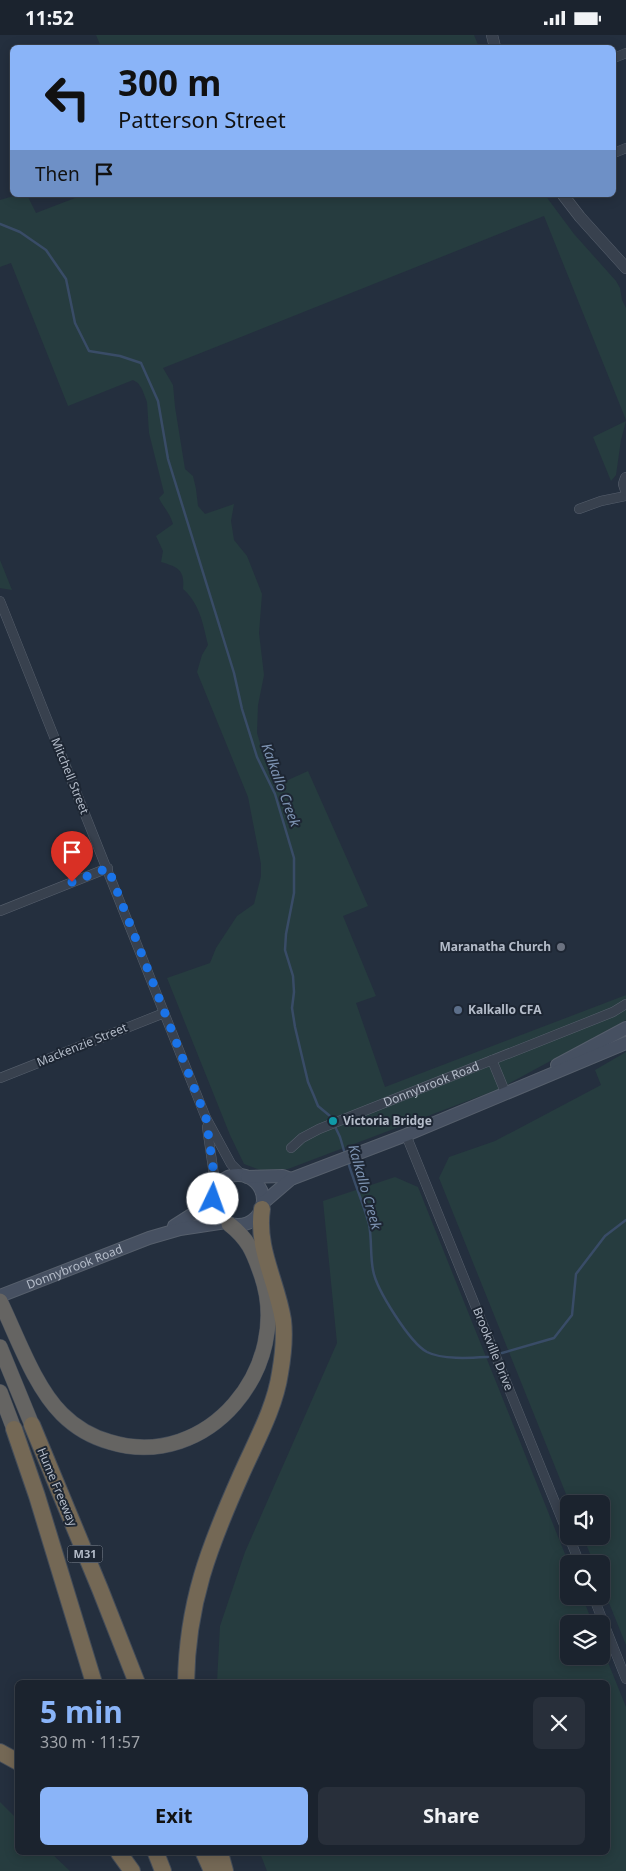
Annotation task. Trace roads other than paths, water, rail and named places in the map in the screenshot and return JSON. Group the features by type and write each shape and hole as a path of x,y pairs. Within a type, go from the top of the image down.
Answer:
{"highway":[{"path":"186,1680 188,1639 196,1590 219,1525 268,1412 277,1388 280,1373 284,1335 283,1320 266,1263 260,1222 262,1206"},
{"path":"0,1301 42,1388 62,1415 77,1426 104,1440 130,1447 158,1446 180,1441 210,1426 238,1401 256,1373 266,1342 269,1318 264,1281 251,1247 239,1232 228,1223"},
{"name":"Hume Freeway","path":"0,1347 136,1680"},
{"name":"Hume Freeway","path":"0,1392 37,1496 93,1680"},
{"path":"0,1752 15,1760"},
{"path":"120,1855 132,1871"},
{"path":"157,1855 163,1871"},
{"path":"205,1855 212,1871"},
{"path":"221,1855 225,1871"}],"main road":[{"path":"509,1093 626,1028"},
{"path":"262,1206 291,1179 367,1151 626,1043"},
{"path":"245,1177 254,1181 260,1187 263,1195 262,1206 258,1216 245,1225 228,1223 221,1218 214,1206 216,1190 220,1183 231,1177 283,1176 291,1179"},
{"name":"Donnybrook Road","path":"149,1238 190,1217 202,1207 216,1190"},
{"name":"Donnybrook Road","path":"0,1295 149,1238 180,1229 228,1223"}],"street":[{"path":"565,197 624,267 626,277"},
{"path":"610,499 625,484"},
{"path":"579,509 600,501 626,496"},
{"name":"Mitchell Street","path":"0,601 206,1118 231,1164 245,1177"},
{"path":"0,911 108,868"},
{"name":"Donnybrook Road","path":"291,1148 309,1134 325,1127 613,1012 626,1004"},
{"name":"Mackenzie Street","path":"0,1078 164,1013"},
{"name":"Donnybrook Road","path":"492,1060 509,1093"},
{"name":"Mitchell Street","path":"206,1118 216,1190"},
{"name":"Brookville Drive","path":"406,1135 576,1555"},
{"path":"597,1605 626,1679"}],"waterway":[{"name":"Kalkallo Creek","path":"0,224 20,232 46,250 66,279 75,323 89,351 120,356 141,363 158,401 168,459 234,673 242,709 257,757 275,794 294,858 294,893 286,934 285,950 293,976 292,1008 295,1027 308,1082 318,1106 330,1116 340,1137 345,1154"},
{"name":"Kalkallo Creek","path":"348,1162 369,1224 375,1279 403,1327 420,1347 434,1355 457,1358 488,1357"},
{"name":"Kalkallo Creek","path":"502,1353 554,1338 572,1315 576,1274 605,1236 626,1220"}],"place":[{"name":"Maranatha Church","path":"561,947"},
{"name":"Kalkallo CFA","path":"458,1010"},
{"name":"Victoria Bridge","path":"333,1121"}]}
